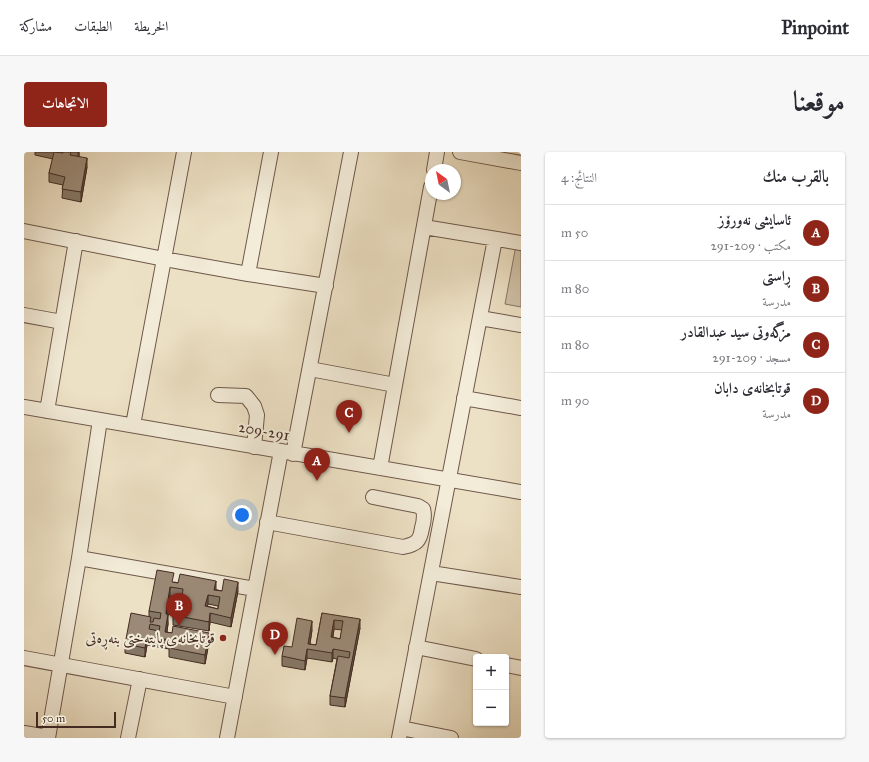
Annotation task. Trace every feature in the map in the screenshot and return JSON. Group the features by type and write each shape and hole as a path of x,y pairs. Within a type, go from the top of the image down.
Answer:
{"street":[{"path":"134,425 184,152"},
{"path":"248,274 271,152"},
{"path":"227,738 267,522 310,369 351,152"},
{"path":"435,164 437,152"},
{"path":"460,152 521,163"},
{"path":"380,468 429,200"},
{"path":"424,227 521,243"},
{"path":"24,231 164,259 326,286"},
{"path":"451,738 400,733 495,239"},
{"path":"47,411 76,241"},
{"path":"24,315 62,322"},
{"path":"480,318 521,326"},
{"path":"310,369 395,385"},
{"path":"218,394 246,396 254,406 258,415 254,447"},
{"path":"464,398 521,408"},
{"name":"209-291","path":"24,407 521,492"},
{"path":"24,733 48,738 79,558 100,420"},
{"path":"267,522 403,547 415,543 420,538 425,517 423,509 418,506 373,497"},
{"path":"79,558 255,589"},
{"path":"431,573 521,587"},
{"path":"416,648 473,658"},
{"path":"24,658 235,697"},
{"path":"509,666 521,668"},
{"path":"128,738 140,679"}],"shaded area":[{"path":"516,245 521,246 521,307 505,304"}],"building":[{"path":"54,152 71,152 70,155 87,158 81,192 62,189 65,177 49,173"},
{"path":"157,570 174,573 172,582 178,583 180,574 216,581 214,590 222,591 224,579 238,582 231,618 210,613 209,622 173,615 175,606 167,604 166,614 168,614 165,632 172,633 173,626 209,633 205,655 169,648 170,640 147,636 145,648 125,644 131,613 151,617 150,622 153,622 154,618 160,619 161,613 149,611","holes":["170,587 183,589 181,602 168,600","208,595 220,597 218,609 205,606","150,624 160,626 159,631 149,629"]},
{"path":"322,613 360,619 345,698 330,696 338,656 349,658 350,652 333,649 332,653 307,649 305,661 282,656 284,646 292,647 297,618 312,621 308,644 316,645","holes":["334,620 343,621 340,639 331,637"]}],"place":[{"name":"مزگەوتی سید عبدالقادر","path":"349,433"},
{"name":"ئاسایشی نەورۆز","path":"317,481"},
{"name":"ڕاستی","path":"179,626"},
{"name":"قوتابخانەی پایتەختی بنەڕەتی","path":"223,638"},
{"name":"قوتابخانەی دابان","path":"275,655"}]}
